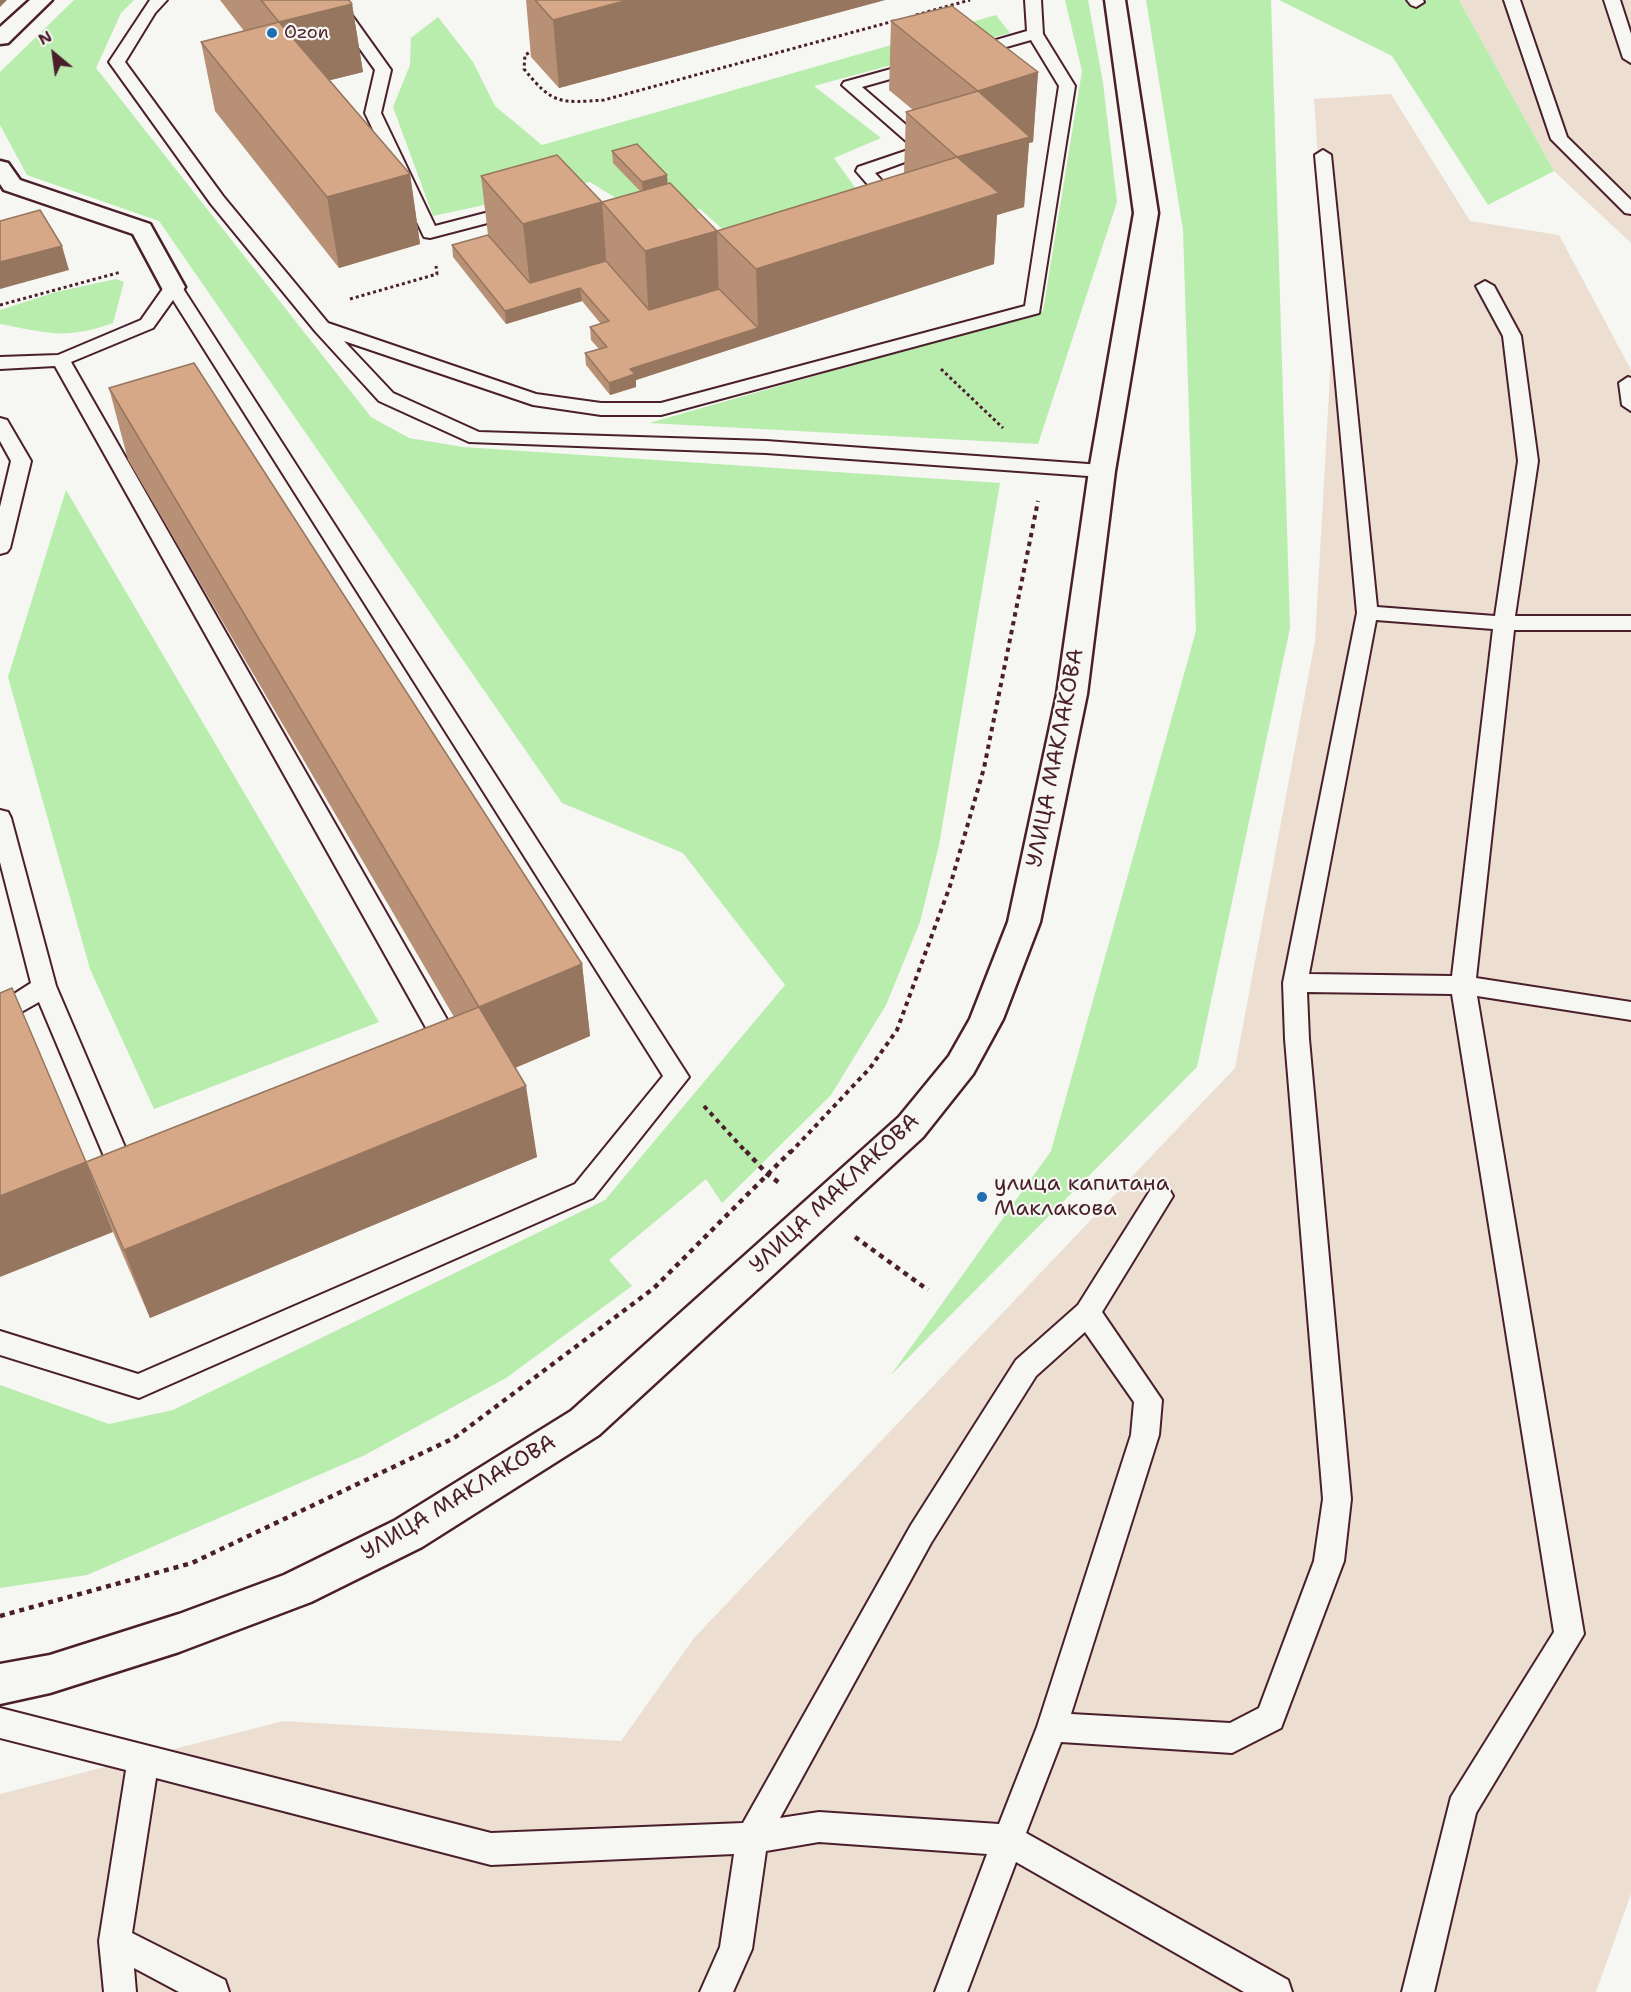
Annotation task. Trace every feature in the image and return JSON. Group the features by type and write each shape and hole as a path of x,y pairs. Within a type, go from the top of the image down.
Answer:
{"street":[{"path":"0,38 42,0"},
{"name":"УЛИЦА МАКЛАКОВА","path":"0,1684 50,1674 179,1633 297,1589 408,1534 585,1423 911,1127 960,1065 986,1019 1024,922 1072,694 1102,471 1146,213 1115,0"},
{"path":"0,168 12,184 141,229 173,287"}],"lane":[{"path":"159,0 149,10 117,62 217,200 321,327 386,397 476,438 766,447 1102,471"},
{"path":"333,0 383,70 373,113 430,233 533,206"},
{"path":"321,327 533,399 572,406 626,410 661,409 1032,309 1067,86 1035,34 1032,0"},
{"path":"1512,0 1559,140 1631,209"},
{"path":"1612,0 1631,58"},
{"path":"954,56 1035,34"},
{"path":"878,216 900,210 864,171 926,149 850,85 931,63"},
{"path":"1052,1727 1232,1738 1270,1718 1329,1561 1337,1499 1298,1051 1295,982 1367,613 1323,155"},
{"path":"1418,1992 1462,1808 1569,1634 1463,985 1504,623 1528,461 1512,336 1485,286"},
{"path":"0,363 61,360 147,324 173,287 677,1077 584,1191 139,1386 0,1342"},
{"path":"61,360 463,1071"},
{"path":"1628,383 1631,405"},
{"path":"0,424 21,461 0,548"},
{"path":"1367,613 1504,623 1631,623"},
{"path":"0,818 44,986 135,1200"},
{"path":"1295,982 1463,985 1631,1011"},
{"path":"0,1015 44,986"},
{"path":"716,1992 736,1949 752,1838 921,1534 1026,1368 1087,1313 1160,1196"},
{"path":"951,1992 1052,1727 1145,1435 1148,1400 1087,1313"},
{"path":"0,1723 491,1849 752,1838 819,1827 1008,1840 1239,1983 1276,1992"},
{"path":"120,1992 115,1941 143,1760"},
{"path":"115,1941 213,1992"}],"path":[{"path":"913,16 970,0"},
{"path":"541,45 525,55 524,69 540,89 565,103 604,100 902,19"},
{"path":"308,311 437,274 430,233"},
{"path":"0,304 159,261"},
{"path":"0,1616 192,1563 454,1438 654,1288 870,1068 897,1030 950,886 984,768 1044,467 911,342"},
{"path":"677,1077 767,1174"}],"shaded area":[{"path":"1459,0 1631,0 1631,243 1554,171"},
{"path":"1391,94 1470,221 1559,235 1631,370 1631,1894 1596,1992 0,1992 0,1794 283,1721 621,1741 694,1638 1235,1068 1315,641 1331,357 1314,99"}],"green space":[{"path":"74,0 134,0 121,13 96,68 371,417 409,438 463,447 1000,483 939,845 920,922 886,1005 831,1095 722,1203 706,1179 609,1260 632,1286 506,1378 365,1455 87,1575 0,1588 0,1385 109,1424 173,1410 605,1200 785,985 683,853 562,803 159,221 27,175 0,125 0,72"},
{"path":"1065,0 1088,0 1103,83 1117,202 1038,444 649,423 1043,311 1082,71"},
{"path":"1146,0 1271,0 1290,628 1197,1067 891,1375 1051,1151 1196,631 1183,230"},
{"path":"1279,0 1459,0 1554,171 1488,205 1392,56"},
{"path":"996,15 1010,33 814,86 881,138 834,158 861,196 728,234 700,209 643,215 590,182 433,216 393,107 410,65 411,38 438,17 473,62 495,106 542,145"},
{"path":"116,279 124,282 113,323 82,332 69,333 44,332 0,324 0,310 56,292"},
{"path":"66,490 379,1022 154,1109 90,969 8,677"}],"building":[{"path":"261,0 349,0 352,4 279,22"},
{"path":"535,0 628,0 553,20"},
{"path":"952,6 1038,72 978,91 891,21"},
{"path":"279,22 410,174 327,197 201,42"},
{"path":"978,91 1030,137 957,157 906,112"},
{"path":"637,144 667,175 642,182 612,151"},
{"path":"557,155 602,202 523,224 481,176"},
{"path":"957,157 999,193 756,269 717,231"},
{"path":"670,183 717,231 645,251 602,202"},
{"path":"40,210 62,246 0,262 0,221"},
{"path":"488,235 530,283 606,261 649,310 719,289 758,328 630,369 635,374 609,383 585,353 607,347 590,327 609,321 580,288 505,311 452,245"},
{"path":"194,363 582,964 479,1007 109,388"},
{"path":"12,988 86,1162 0,1196 0,993"},
{"path":"479,1007 526,1086 124,1250 86,1162"}],"place":[{"name":"Ozon","path":"272,33"},
{"name":"улица капитана Маклакова","path":"982,1197"}]}
